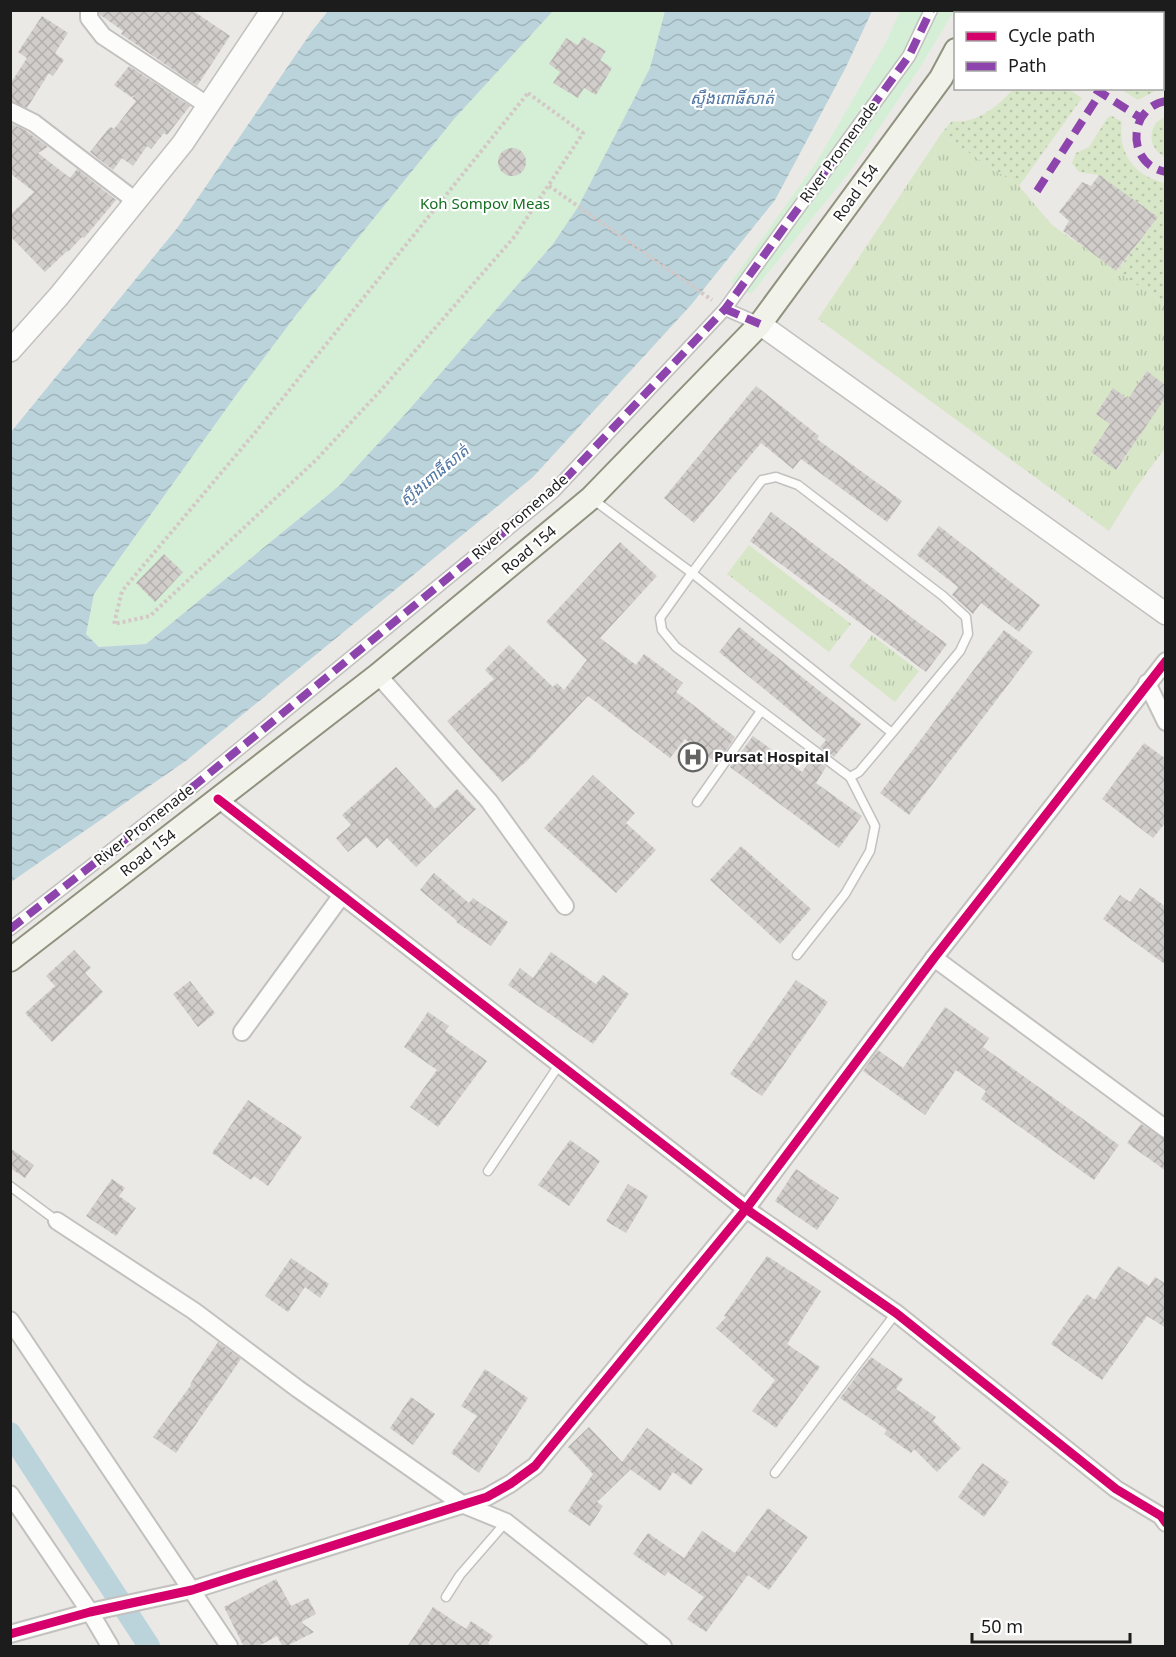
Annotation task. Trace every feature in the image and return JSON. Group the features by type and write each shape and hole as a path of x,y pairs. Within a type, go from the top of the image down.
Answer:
{"main road":[{"name":"Road 154","path":"10,960 378,675 591,498 760,324 941,78 954,54"}],"street":[{"path":"88,10 89,18 103,36 207,105"},
{"path":"12,346 59,296 183,143 272,10"},
{"name":"River Promenade","path":"10,929 195,785 554,492 725,309 909,56 932,10"},
{"path":"10,111 34,123 137,201"},
{"path":"725,309 760,324 1166,614"},
{"path":"10,1634 90,1612 192,1590 487,1497 535,1466 746,1209 934,958 1166,660"},
{"path":"378,675 489,801 565,906"},
{"path":"1147,683 1166,722"},
{"path":"218,799 746,1209 896,1313 1116,1489 1164,1515"},
{"path":"242,1032 342,895"},
{"path":"934,958 1166,1129"},
{"path":"57,1221 194,1311 298,1389 462,1504 506,1522 663,1647"},
{"path":"10,1320 229,1647"},
{"path":"10,1494 90,1612 110,1647"}],"lane":[{"path":"797,955 845,894 870,851 875,826 850,777 676,647 662,630 660,618 762,480 776,477 798,485 966,616 968,634 960,651 859,772 850,777"},
{"path":"591,498 692,573 892,733"},
{"path":"697,802 761,711"},
{"path":"488,1171 559,1065"},
{"path":"10,1186 57,1221"},
{"path":"775,1473 896,1313"},
{"path":"446,1597 460,1575 506,1522"}],"path":[{"path":"528,93 583,133 549,186 515,236 382,389 316,460 150,615 114,624 122,591 258,429 528,93"},
{"path":"549,186 712,300"}],"green space":[{"name":"Koh Sompov Meas","path":"553,11 665,11 650,68 578,207 553,244 407,412 339,486 146,644 99,647 86,634 94,594 296,315 454,119"},
{"path":"900,11 954,11 921,66 848,174 751,294 731,282 816,163 886,42"},
{"path":"1164,37 1165,90 1155,91 1138,100 1123,90 1164,90"},
{"path":"1012,90 1070,90 1082,98 1019,186 941,134 952,121 978,117 1001,102"},
{"path":"1112,116 1122,122 1121,134 1126,154 1137,170 1165,183 1165,304 1117,271 1158,217 1099,175 1079,172 1072,163 1076,153 1089,147 1108,117"},
{"path":"1165,117 1165,157 1155,148 1152,131 1155,125"},
{"path":"941,134 1019,186 1052,225 1165,304 1165,386 1147,371 1128,399 1113,389 1096,414 1110,424 1091,452 1117,470 1165,397 1165,448 1135,489 1109,531 818,319"},
{"path":"749,545 851,624 829,652 727,574"},
{"path":"872,635 919,671 895,702 849,666"}],"water":[{"name":"ស្ទឹងពោធិ៍សាត់","path":"328,11 553,11 454,119 296,315 94,594 86,634 99,647 146,644 339,486 407,412 553,244 578,207 650,68 665,11 872,11 846,67 775,200 691,305 532,478 187,760 11,882 11,432 178,227"}],"building":[{"path":"99,10 192,10 230,36 197,86 121,34 123,31 99,14"},
{"path":"42,16 68,33 55,53 64,60 53,76 49,73 27,108 10,101 10,84 27,58 18,52"},
{"path":"583,37 606,51 600,60 612,68 596,95 584,88 578,98 553,83 560,72 549,64 566,38 578,45"},
{"path":"129,66 190,106 167,135 164,133 151,149 147,146 133,166 122,158 113,170 90,152 109,128 114,129 136,101 132,98 135,95 131,97 114,85"},
{"path":"10,123 25,130 48,147 38,153 70,178 77,169 116,200 84,238 82,237 45,272 10,236 10,215 34,192 10,173"},
{"path":"512,148 522,152 526,162 522,172 512,176 502,172 498,162 502,152"},
{"path":"1099,175 1158,217 1116,271 1063,231 1069,221 1059,212 1082,182 1091,186"},
{"path":"1147,371 1166,386 1166,397 1116,470 1091,452 1110,424 1096,414 1113,388 1128,399"},
{"path":"756,386 819,436 817,439 902,501 887,522 801,459 793,469 761,443 694,523 664,498"},
{"path":"771,512 947,644 926,672 750,541"},
{"path":"939,526 1040,605 1019,632 981,603 973,614 952,595 958,587 917,555"},
{"path":"620,542 657,576 600,638 636,665 644,654 683,683 676,692 735,737 717,763 685,739 670,758 588,696 527,761 502,782 447,721 494,679 485,670 509,645 553,687 557,683 564,690 587,660 546,622"},
{"path":"164,554 183,572 155,602 136,583"},
{"path":"739,627 861,724 834,757 820,747 826,740 719,652"},
{"path":"1004,630 1033,652 909,815 880,793"},
{"path":"753,736 802,772 813,757 826,767 816,783 862,816 839,848 730,767"},
{"path":"1144,743 1166,759 1166,822 1153,838 1102,799"},
{"path":"396,767 435,809 457,789 476,809 416,867 387,838 377,848 366,837 348,852 336,838 351,825 342,815"},
{"path":"593,775 635,813 626,823 656,850 616,893 544,828"},
{"path":"741,846 811,909 780,944 710,880"},
{"path":"434,873 469,903 473,898 508,922 491,946 456,922 420,890"},
{"path":"1140,888 1166,907 1166,965 1103,919 1120,895 1130,902"},
{"path":"74,950 91,968 85,973 103,992 52,1042 25,1013 55,986 46,976"},
{"path":"551,952 596,984 603,975 629,994 593,1044 508,985 520,968 533,978"},
{"path":"796,980 828,1002 762,1096 730,1074"},
{"path":"190,981 215,1013 198,1027 173,994"},
{"path":"945,1007 989,1038 983,1047 1119,1145 1094,1180 981,1099 986,1091 956,1070 925,1115 863,1071 878,1050 903,1068"},
{"path":"428,1012 449,1026 445,1031 487,1061 438,1127 410,1107 437,1070 404,1047"},
{"path":"248,1100 302,1137 268,1186 254,1176 251,1180 212,1153"},
{"path":"1141,1124 1166,1139 1166,1171 1127,1143"},
{"path":"570,1140 600,1161 569,1206 538,1185"},
{"path":"10,1148 34,1165 25,1178 10,1168"},
{"path":"796,1169 839,1198 817,1230 775,1201"},
{"path":"112,1179 125,1188 119,1196 136,1208 116,1236 86,1216"},
{"path":"628,1184 648,1196 626,1233 606,1221"},
{"path":"767,1256 821,1291 787,1344 820,1367 776,1428 752,1411 775,1380 716,1328 726,1317 724,1316"},
{"path":"291,1258 329,1284 320,1298 305,1287 288,1312 265,1296"},
{"path":"1118,1266 1149,1286 1155,1277 1166,1284 1166,1328 1147,1316 1102,1380 1051,1344 1087,1294 1095,1300"},
{"path":"218,1342 241,1359 176,1453 153,1437 191,1385"},
{"path":"871,1357 903,1379 896,1389 936,1417 933,1421 961,1448 937,1472 914,1449 911,1453 884,1434 887,1430 840,1398"},
{"path":"485,1369 528,1398 479,1473 451,1453 477,1416 461,1406"},
{"path":"411,1397 435,1414 413,1445 390,1428"},
{"path":"589,1427 622,1462 647,1428 703,1469 691,1485 673,1472 660,1491 627,1467 630,1470 597,1502 603,1506 590,1526 568,1511 593,1474 568,1447"},
{"path":"982,1463 1009,1482 984,1517 958,1497"},
{"path":"768,1508 808,1537 769,1590 748,1575 706,1632 687,1619 704,1597 668,1572 665,1576 633,1554 648,1533 684,1558 702,1531 735,1553"},
{"path":"276,1579 291,1606 308,1598 316,1614 301,1622 314,1632 285,1647 277,1636 257,1647 244,1647 224,1607"},
{"path":"433,1607 466,1629 471,1621 493,1636 488,1643 492,1647 407,1647"}],"waterway":[{"path":"10,1433 149,1646"}],"marked path":[{"path":"10,929 195,785 553,492 725,309 909,56 931,10"},
{"path":"1097,90 1141,118"},
{"path":"1037,191 1101,92"},
{"path":"1166,101 1153,106 1144,114 1138,125 1136,136 1138,148 1144,159 1153,167 1166,172"},
{"path":"725,309 760,324"}],"cycle path":[{"path":"10,1634 90,1612 192,1590 487,1497 535,1466 746,1209 934,958 1166,661"},
{"path":"218,799 746,1209 896,1313 1116,1489 1161,1516 1166,1523"}],"place":[{"name":"Pursat Hospital","path":"693,757"}]}
